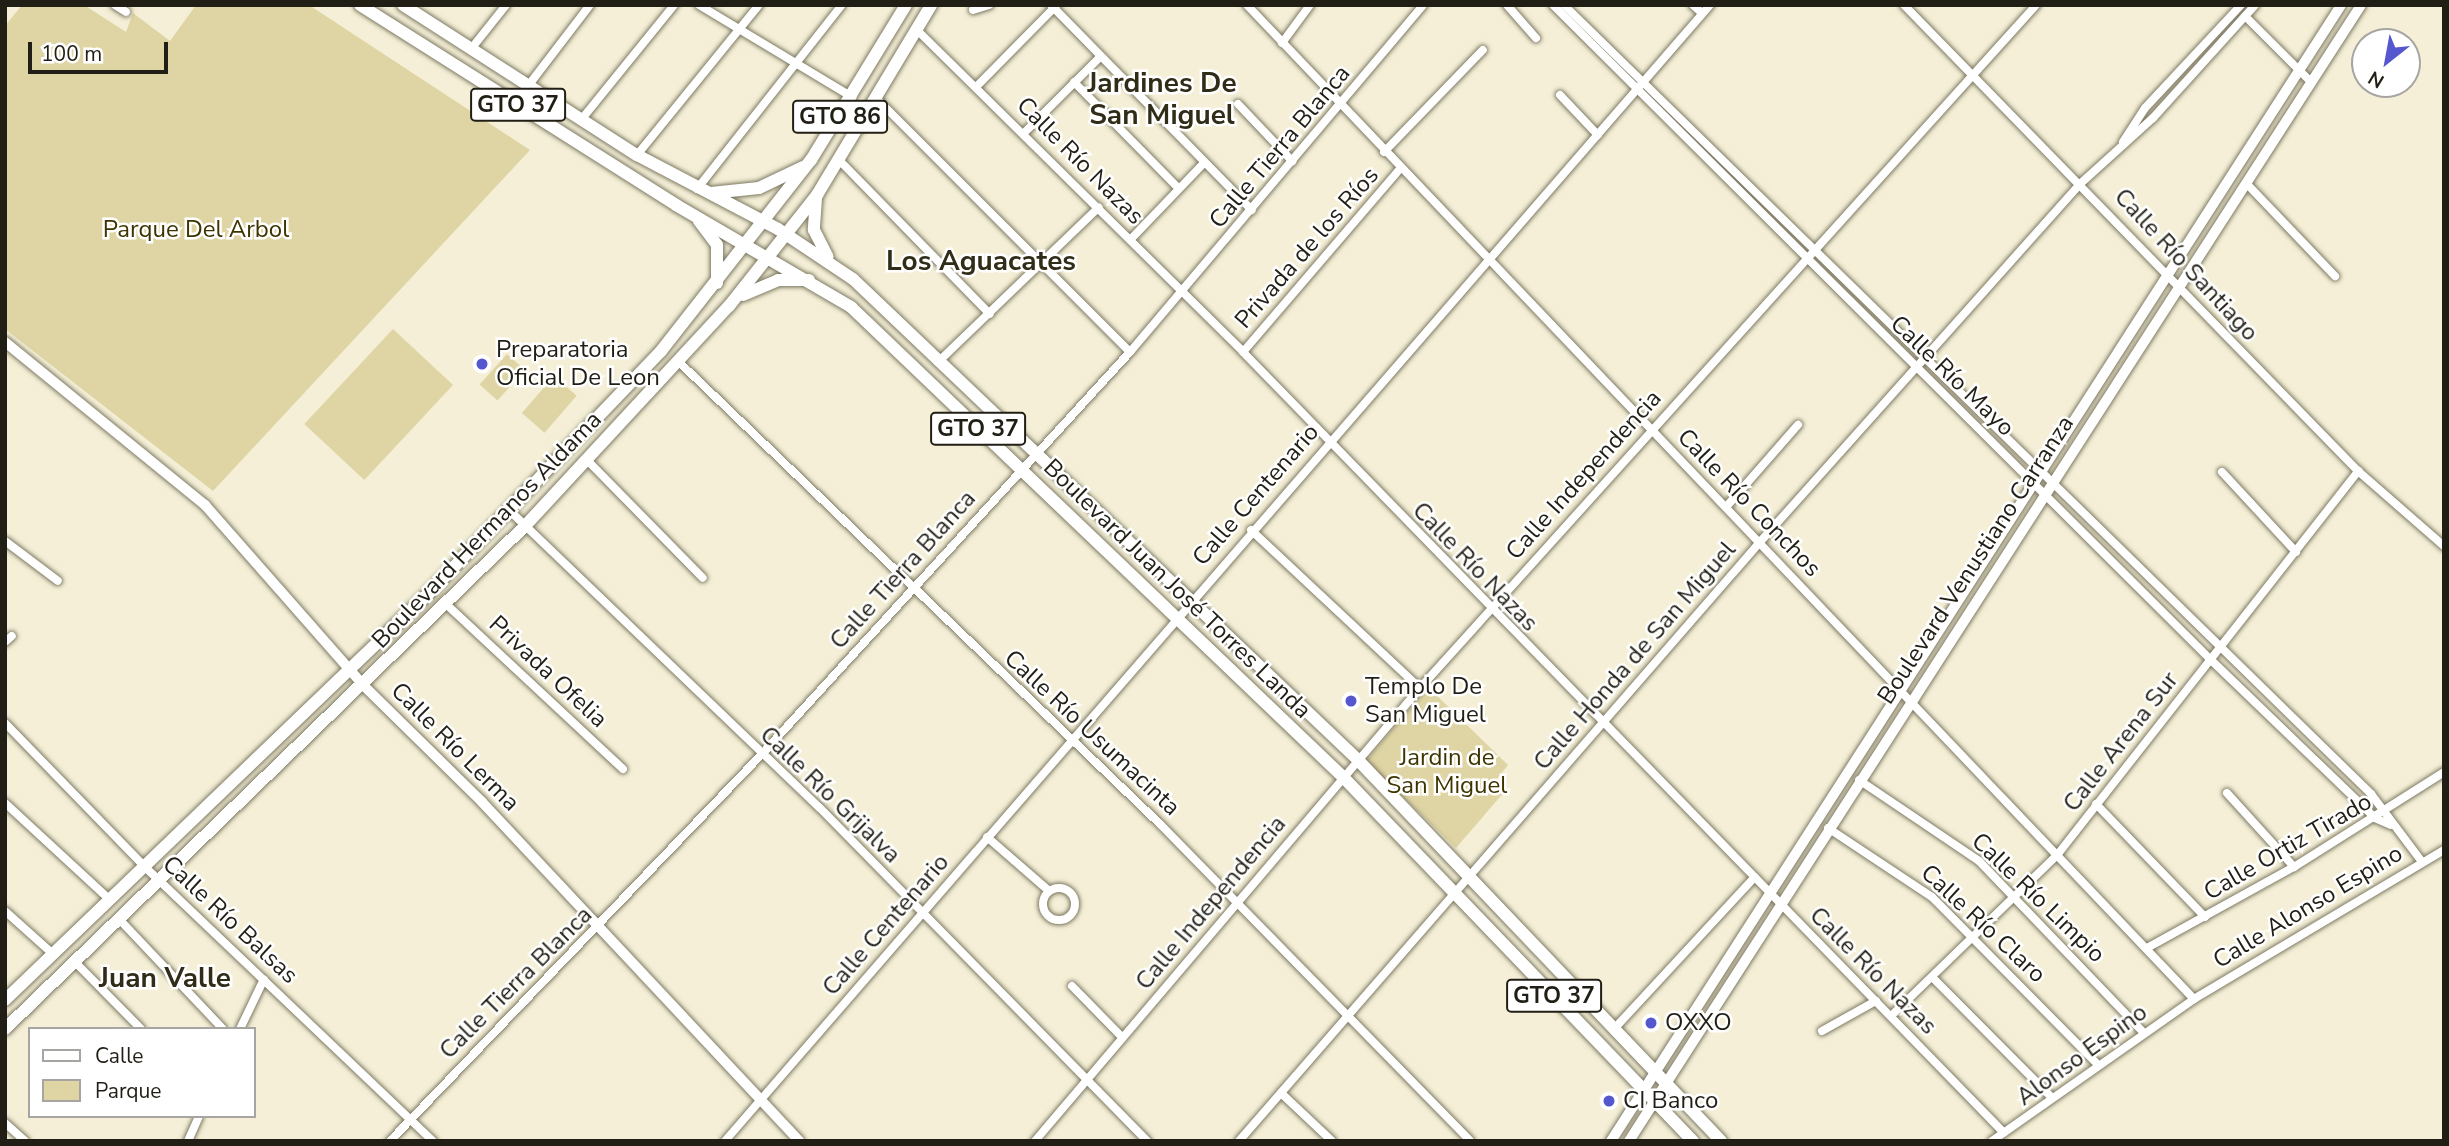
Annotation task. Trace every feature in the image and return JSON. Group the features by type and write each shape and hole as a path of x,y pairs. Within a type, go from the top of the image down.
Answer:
{"main road":[{"name":"Boulevard Juan José Torres Landa","path":"360,5 685,210 812,280 851,307 1344,778 1693,1141"},
{"name":"Boulevard Juan José Torres Landa","path":"403,5 418,9 471,49 637,155 766,223 831,261 1357,759 1721,1141"},
{"name":"Boulevard Hermanos Aldama","path":"5,1000 510,512 714,290 811,160 906,5"},
{"name":"Boulevard Hermanos Aldama","path":"5,1029 525,526 679,362 770,257 817,195 931,5"},
{"name":"Boulevard Venustiano Carranza","path":"1611,1141 2032,481 2341,5"},
{"name":"Boulevard Venustiano Carranza","path":"1629,1141 1858,780 2361,5"},
{"path":"701,191 759,188 811,160"},
{"path":"817,195 814,230 831,261"},
{"path":"685,210 717,245 721,268 714,290"},
{"path":"729,306 768,283 812,280"}],"street":[{"path":"115,5 126,12"},
{"path":"471,49 506,5"},
{"path":"528,86 590,5"},
{"path":"581,120 674,5"},
{"path":"699,5 793,65 852,97"},
{"path":"637,155 760,5"},
{"path":"701,191 793,65 842,5"},
{"path":"973,10 989,5"},
{"name":"Calle Río Conchos","path":"1247,5 1400,169 1727,506 2193,999"},
{"path":"1282,43 1310,5"},
{"name":"Calle Tierra Blanca","path":"390,1141 600,926 762,754 1020,469 1130,352 1184,292 1423,5"},
{"path":"1507,5 1536,38"},
{"name":"Calle Río Mayo","path":"1553,5 2210,659 2375,818 2391,825"},
{"name":"Calle Río Mayo","path":"1564,5 1638,88 2002,431 2388,811 2391,825 2421,862"},
{"path":"1693,5 1702,13"},
{"name":"Calle Centenario","path":"725,1141 1175,616 1327,441 1490,261 1710,5"},
{"name":"Calle Río Santiago","path":"1904,5 2081,183 2358,471 2444,546"},
{"name":"Calle Honda de San Miguel","path":"2123,142 2145,108 2241,5"},
{"name":"Calle Honda de San Miguel","path":"1244,1139 1348,1013 1759,542 1927,361 2081,183 2255,5"},
{"path":"977,86 1054,6 1099,58 1252,210"},
{"name":"Calle Independencia","path":"1035,1141 1237,900 1344,778 1357,759 1489,609 1804,257 2035,6"},
{"path":"2245,16 2311,82"},
{"name":"Calle Río Nazas","path":"917,30 1025,132 1184,292 1489,609 2004,1133"},
{"path":"1384,152 1483,50"},
{"path":"1025,132 1099,58"},
{"path":"1074,82 1178,188"},
{"path":"1560,95 1598,135"},
{"path":"876,98 1130,352"},
{"path":"1238,104 1292,161"},
{"path":"840,160 990,314"},
{"path":"1131,239 1204,163"},
{"name":"Privada de los Ríos","path":"1243,352 1400,169"},
{"path":"2246,183 2335,276"},
{"path":"938,362 1099,207"},
{"name":"Calle Río Lerma","path":"5,342 205,505 363,685 600,926 799,1141"},
{"name":"Calle Río Usumacinta","path":"679,362 1237,900 1470,1141"},
{"path":"1727,506 1798,425"},
{"path":"1992,441 2002,431"},
{"path":"587,460 704,578"},
{"name":"Calle Arena Sur","path":"1891,1016 2058,855 2358,471"},
{"path":"2222,472 2296,552"},
{"name":"Calle Río Grijalva","path":"510,512 762,754 1147,1141"},
{"path":"1251,530 1420,688"},
{"path":"5,541 58,581"},
{"name":"Privada Ofelia","path":"446,604 623,769"},
{"name":"Calle Río Balsas","path":"5,723 145,867 433,1141"},
{"name":"Calle Ortiz Tirado","path":"2147,948 2388,811 2444,772"},
{"name":"Calle Río Limpio","path":"1858,780 1963,848 2016,897 2144,1033"},
{"path":"2227,793 2294,866"},
{"path":"5,803 110,900"},
{"path":"2096,804 2205,917"},
{"name":"Calle Río Claro","path":"1828,828 1917,885 1975,937 2097,1064"},
{"path":"987,837 1048,890"},
{"name":"Calle Alonso Espino","path":"2193,999 2444,850"},
{"path":"1614,1029 1755,877"},
{"path":"1059,888 1075,902 1066,922 1043,904 1048,890 1059,888"},
{"path":"5,911 53,954"},
{"path":"119,919 221,1027"},
{"path":"75,962 139,1027"},
{"path":"1932,977 2050,1097"},
{"path":"241,1027 264,979"},
{"path":"1072,986 1122,1037"},
{"name":"Alonso Espino","path":"1993,1141 2050,1097 2193,999"},
{"path":"1822,1031 1876,1001"},
{"path":"1281,1093 1332,1141"},
{"path":"188,1141 198,1118"},
{"path":"5,1123 25,1141"}],"green space":[{"name":"Parque Del Arbol","path":"22,5 84,5 126,32 133,13 170,41 196,5 309,5 530,150 213,491 5,329 5,26"},
{"path":"393,329 453,385 364,480 304,424"},
{"path":"507,354 525,370 497,401 480,384"},
{"path":"554,376 577,396 544,433 522,413"},
{"name":"Jardin de San Miguel","path":"1428,687 1508,765 1495,781 1505,791 1456,848 1366,761"}],"place":[{"name":"Preparatoria Oficial De Leon","path":"482,364"},
{"name":"Templo De San Miguel","path":"1351,701"},
{"name":"OXXO","path":"1651,1023"},
{"name":"CI Banco","path":"1609,1101"}],"district":[{"name":"Jardines De San Miguel","path":"1162,99"},
{"name":"Los Aguacates","path":"981,261"},
{"name":"Juan Valle","path":"165,978"}]}
